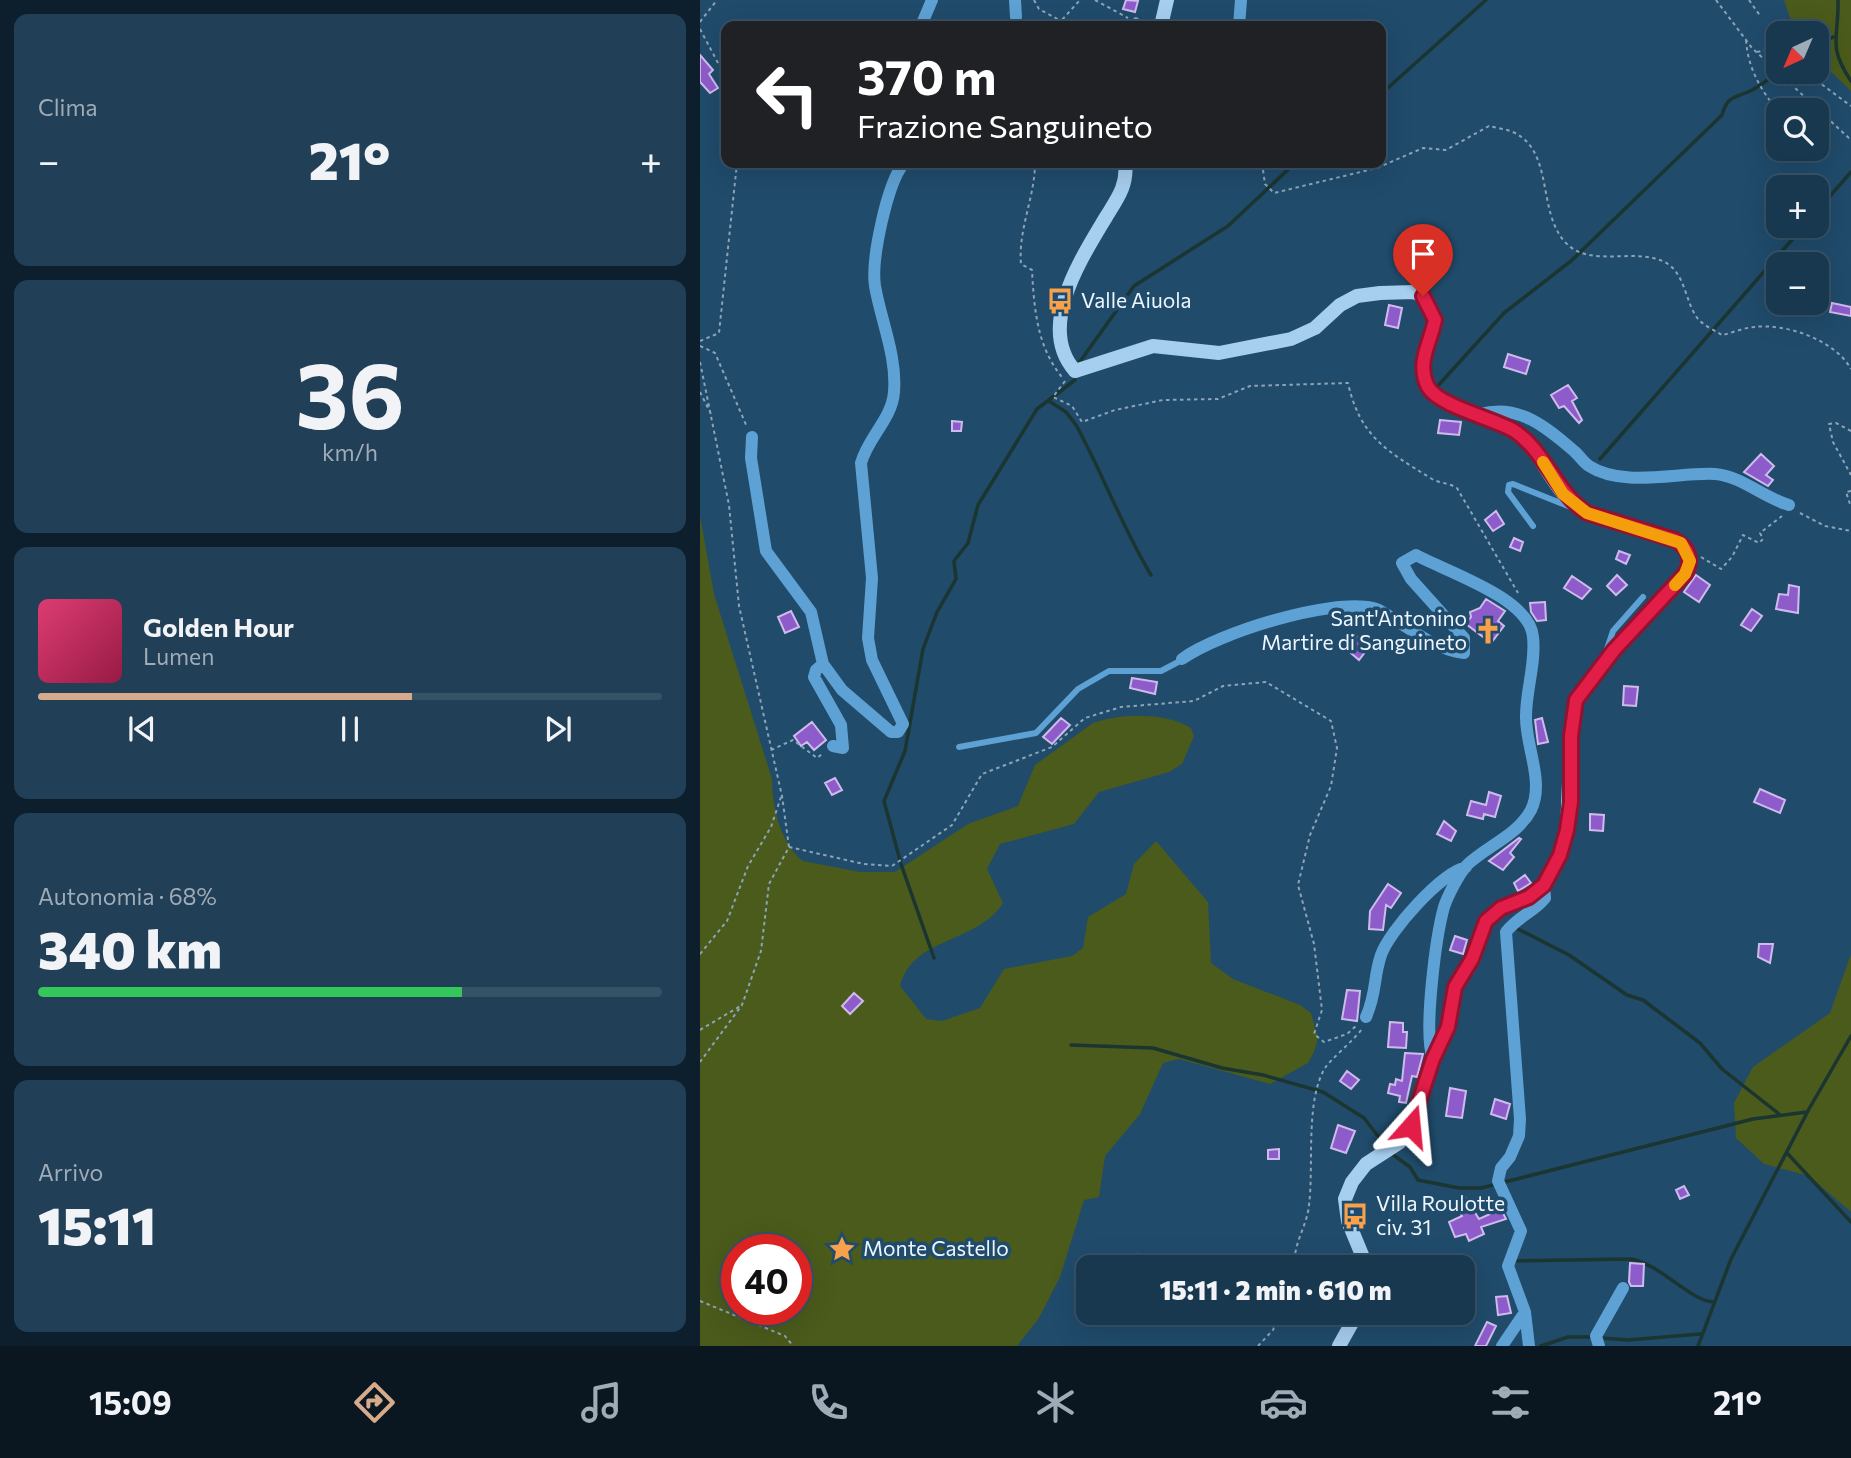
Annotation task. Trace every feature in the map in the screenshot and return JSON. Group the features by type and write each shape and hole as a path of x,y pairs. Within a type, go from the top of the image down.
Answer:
{"street":[{"path":"922,21 932,0"},
{"path":"1015,0 1016,17"},
{"path":"1162,21 1167,0"},
{"path":"1239,21 1241,0"},
{"path":"752,437 751,457 766,551 811,612 823,664 842,690 891,732 900,731 903,724 872,660 868,638 872,578 861,463 864,450 893,402 895,387 888,334 875,284 878,246 892,185 901,168"},
{"path":"1125,168 1122,194 1069,287 1062,309 1058,335 1066,361 1075,371 1083,371 1153,345 1219,353 1291,339 1315,328 1340,305 1357,296 1414,292 1423,296 1435,320 1422,365 1430,390 1441,399 1516,432 1535,450 1563,494 1587,513 1675,540 1686,548 1690,561 1685,574 1606,660 1576,700 1571,736 1567,830 1560,855 1544,885 1529,897 1501,908 1486,921 1472,959 1455,987 1448,1027 1433,1059 1411,1126 1401,1142 1366,1164 1352,1182 1345,1199 1348,1221 1362,1255"},
{"path":"1480,414 1498,409 1534,418 1589,466 1608,473 1668,478 1714,474 1727,476 1788,509"},
{"path":"1182,659 1202,645 1230,633 1331,609 1374,607 1444,651 1464,653 1464,638 1411,579 1402,563 1416,555 1486,588 1518,609 1534,634 1526,715 1536,793 1531,810 1519,826 1466,867 1444,905 1437,946 1429,1048 1433,1059"},
{"path":"823,664 816,670 814,677 841,725 843,748 833,746"},
{"path":"1367,1019 1376,995 1375,978 1382,951 1434,888 1453,870 1466,867"},
{"path":"1529,1346 1525,1312 1508,1266 1521,1231 1499,1181 1501,1168 1510,1157 1518,1136 1520,1119 1506,932 1514,922 1545,898 1544,885"},
{"path":"1599,1346 1596,1336 1623,1288"},
{"path":"1502,1346 1525,1312"},
{"path":"1339,1346 1351,1325"}],"lane":[{"path":"1533,526 1508,492 1509,485 1513,484 1571,509 1578,507"},
{"path":"1606,660 1608,640 1613,631 1643,597"},
{"path":"959,747 1035,733 1078,689 1109,671 1161,671 1182,659"}],"path":[{"path":"700,22 717,0"},
{"path":"1034,0 1039,9 1061,21 1080,0"},
{"path":"1095,0 1132,21"},
{"path":"1716,0 1756,52 1851,141"},
{"path":"1749,0 1761,16"},
{"path":"700,29 721,69"},
{"path":"1745,39 1747,63 1767,98"},
{"path":"1756,52 1766,50"},
{"path":"1821,84 1851,106"},
{"path":"1386,164 1423,148 1446,150 1489,126 1516,133 1535,150 1549,218 1566,244 1589,254 1650,257 1669,265 1685,288 1698,320 1722,335 1755,327 1786,329 1821,341 1851,369"},
{"path":"700,341 719,333 736,168"},
{"path":"1035,168 1034,194 1029,201 1020,250 1021,264 1032,270 1034,309 1045,351 1065,380 1055,398 1072,406 1082,422 1088,422 1115,410 1163,400 1218,400 1250,386 1348,383 1354,407 1365,429 1434,480 1447,482 1457,488 1521,598 1518,609"},
{"path":"1263,168 1265,184 1274,193 1377,168"},
{"path":"700,346 715,353 752,437"},
{"path":"700,362 714,420 729,505 739,606 782,796 789,847 769,884 761,951 743,1005 700,1062"},
{"path":"700,392 714,420"},
{"path":"1851,431 1836,422 1829,424 1833,442 1851,475"},
{"path":"1851,491 1846,492 1851,507"},
{"path":"1686,548 1721,569 1732,558 1743,535 1759,543 1763,540 1760,533 1788,509 1825,526 1851,531"},
{"path":"789,847 864,864 892,866 952,825 982,774 1052,747 1085,718 1121,707 1194,701 1223,686 1266,682 1331,721 1337,747 1331,786 1310,835 1298,885 1314,944 1322,1010 1314,1034 1324,1042 1347,1034 1367,1019"},
{"path":"770,751 793,740 817,758 833,746"},
{"path":"700,954 727,922 748,866 771,827 782,796"},
{"path":"700,1030 743,1005"},
{"path":"1295,1255 1310,1203 1311,1139 1319,1084 1326,1066 1343,1051 1367,1019"},
{"path":"700,1301 785,1336 793,1346"},
{"path":"1258,1346 1275,1325"}],"green space":[{"path":"1784,0 1851,0 1851,91 1829,70 1829,21 1791,21"},
{"path":"700,516 714,594 772,779 779,823 788,844 803,861 860,872 895,872 968,824 1018,806 1035,765 1093,723 1116,717 1143,716 1169,719 1191,728 1194,736 1182,764 1169,772 1099,792 1074,824 1000,844 987,869 1003,903 992,916 978,926 918,958 907,970 900,986 926,1019 942,1021 980,1008 1004,969 1072,956 1083,948 1088,917 1126,894 1134,864 1156,841 1208,902 1211,963 1233,979 1300,1005 1311,1013 1318,1039 1308,1063 1270,1084 1179,1059 1163,1063 1140,1114 1105,1156 1099,1197 1084,1200 1060,1277 1039,1318 1017,1346 700,1346"},
{"path":"1851,954 1851,1212 1809,1176 1764,1164 1736,1138 1734,1103 1753,1067 1830,1013"}],"building":[{"path":"1126,0 1138,1 1135,12 1123,9"},
{"path":"700,55 713,70 709,74 718,88 710,93 700,82"},
{"path":"1832,303 1851,307 1851,316 1830,312"},
{"path":"1389,305 1402,308 1398,328 1385,325"},
{"path":"1508,354 1530,361 1526,374 1504,367"},
{"path":"1568,385 1577,398 1572,401 1582,420 1579,423 1564,406 1559,408 1551,395"},
{"path":"1440,420 1461,422 1459,435 1438,433"},
{"path":"952,421 962,422 961,431 952,431"},
{"path":"1761,454 1774,466 1766,475 1773,480 1768,486 1744,472"},
{"path":"1496,511 1504,524 1493,531 1485,520"},
{"path":"1514,538 1523,542 1520,551 1510,547"},
{"path":"1619,551 1630,555 1626,564 1616,559"},
{"path":"1617,575 1627,585 1616,595 1607,586"},
{"path":"1696,575 1710,585 1699,602 1684,592"},
{"path":"1572,576 1591,589 1582,599 1564,588"},
{"path":"1789,585 1799,587 1798,613 1776,609 1779,594 1788,595"},
{"name":"Sant'Antonino Martire di Sanguineto","path":"1486,599 1505,611 1498,621 1504,626 1491,643 1466,624 1471,617 1470,612 1480,608"},
{"path":"1545,602 1546,620 1537,621 1531,612 1530,603"},
{"path":"1752,609 1762,616 1751,631 1741,625"},
{"path":"791,611 799,627 785,633 778,617"},
{"path":"1355,635 1369,647 1359,660 1345,648"},
{"path":"1132,678 1157,682 1155,694 1130,688"},
{"path":"1624,686 1638,687 1636,706 1623,705"},
{"path":"1061,718 1070,725 1052,744 1043,737"},
{"path":"1542,718 1548,742 1538,744 1535,720"},
{"path":"812,722 826,740 814,750 807,742 801,746 794,736"},
{"path":"835,778 842,790 832,795 825,783"},
{"path":"1760,789 1785,800 1780,813 1754,802"},
{"path":"1489,792 1501,796 1495,817 1484,814 1483,819 1467,815 1471,801 1486,805"},
{"path":"1590,814 1604,815 1603,831 1590,830"},
{"path":"1444,821 1456,831 1451,841 1437,834"},
{"path":"1521,839 1510,853 1514,857 1503,870 1489,861"},
{"path":"1525,875 1531,883 1518,891 1514,883"},
{"path":"1388,884 1401,893 1391,908 1386,905 1383,930 1369,929 1370,911"},
{"path":"1455,936 1467,940 1463,954 1450,950"},
{"path":"1759,944 1773,944 1770,963 1758,957"},
{"path":"1347,990 1360,991 1357,1021 1342,1019"},
{"path":"854,993 863,1001 850,1014 842,1006"},
{"path":"1390,1022 1403,1023 1403,1032 1407,1032 1406,1048 1388,1047"},
{"path":"1405,1053 1423,1054 1417,1077 1412,1076 1406,1103 1399,1102 1400,1096 1388,1093 1390,1084 1395,1085 1396,1079 1402,1081"},
{"path":"1347,1071 1359,1080 1351,1089 1340,1081"},
{"path":"1450,1088 1466,1091 1462,1118 1446,1116"},
{"path":"1495,1099 1510,1104 1506,1119 1491,1114"},
{"path":"1338,1125 1355,1131 1346,1153 1331,1148"},
{"path":"1279,1149 1279,1159 1268,1159 1268,1150"},
{"path":"1684,1186 1689,1195 1680,1199 1676,1190"},
{"path":"1466,1198 1479,1219 1501,1209 1506,1219 1481,1227 1484,1234 1469,1241 1466,1234 1455,1237 1449,1222 1462,1216 1456,1203"},
{"path":"1630,1263 1644,1264 1643,1286 1631,1286"},
{"path":"1507,1296 1511,1313 1498,1315 1496,1297"},
{"path":"1487,1322 1496,1326 1486,1346 1475,1346"}],"waterway":[{"path":"1386,90 1486,0"},
{"path":"1838,0 1837,50 1851,81"},
{"path":"1829,39 1833,37"},
{"path":"1435,389 1504,313 1571,261 1722,115 1729,101 1766,81"},
{"path":"1079,363 1134,286 1228,226 1290,168"},
{"path":"1829,197 1851,172"},
{"path":"1600,459 1793,238"},
{"path":"934,958 901,864 884,801 905,751 923,649 937,612 956,579 954,561 968,543 978,505 1037,409 1075,380"},
{"path":"1049,401 1066,412 1076,425 1151,575"},
{"path":"1516,928 1569,955 1627,995 1643,1000 1700,1043 1722,1069 1779,1114"},
{"path":"1698,1346 1731,1259 1809,1109 1851,1036"},
{"path":"1071,1045 1153,1048 1323,1092 1364,1118 1385,1145"},
{"path":"1392,1154 1410,1167 1418,1180 1459,1188 1481,1188 1753,1119 1807,1112"},
{"path":"1787,1153 1851,1222"},
{"path":"1514,1261 1631,1259 1654,1268 1695,1296 1714,1302"},
{"path":"1601,1338 1628,1340 1700,1334"},
{"path":"1541,1346 1568,1337 1593,1337"}],"slow traffic":[{"path":"1543,462 1563,494 1587,513 1681,543 1689,554 1689,568 1675,585"}],"place":[{"name":"Valle Aiuola","path":"1060,301"},
{"name":"Sant'Antonino Martire di Sanguineto","path":"1488,631"},
{"name":"Villa Roulotte civ. 31","path":"1355,1216"},
{"name":"Monte Castello","path":"842,1249"}],"route":[{"path":"1411,1126 1433,1059 1448,1027 1455,987 1472,959 1481,930 1492,914 1529,897 1544,885 1560,855 1571,802 1571,736 1576,700 1614,650 1685,574 1690,561 1686,548 1675,540 1667,540 1587,513 1563,494 1535,450 1516,432 1492,418 1441,399 1430,390 1422,365 1435,320 1423,296"}]}
